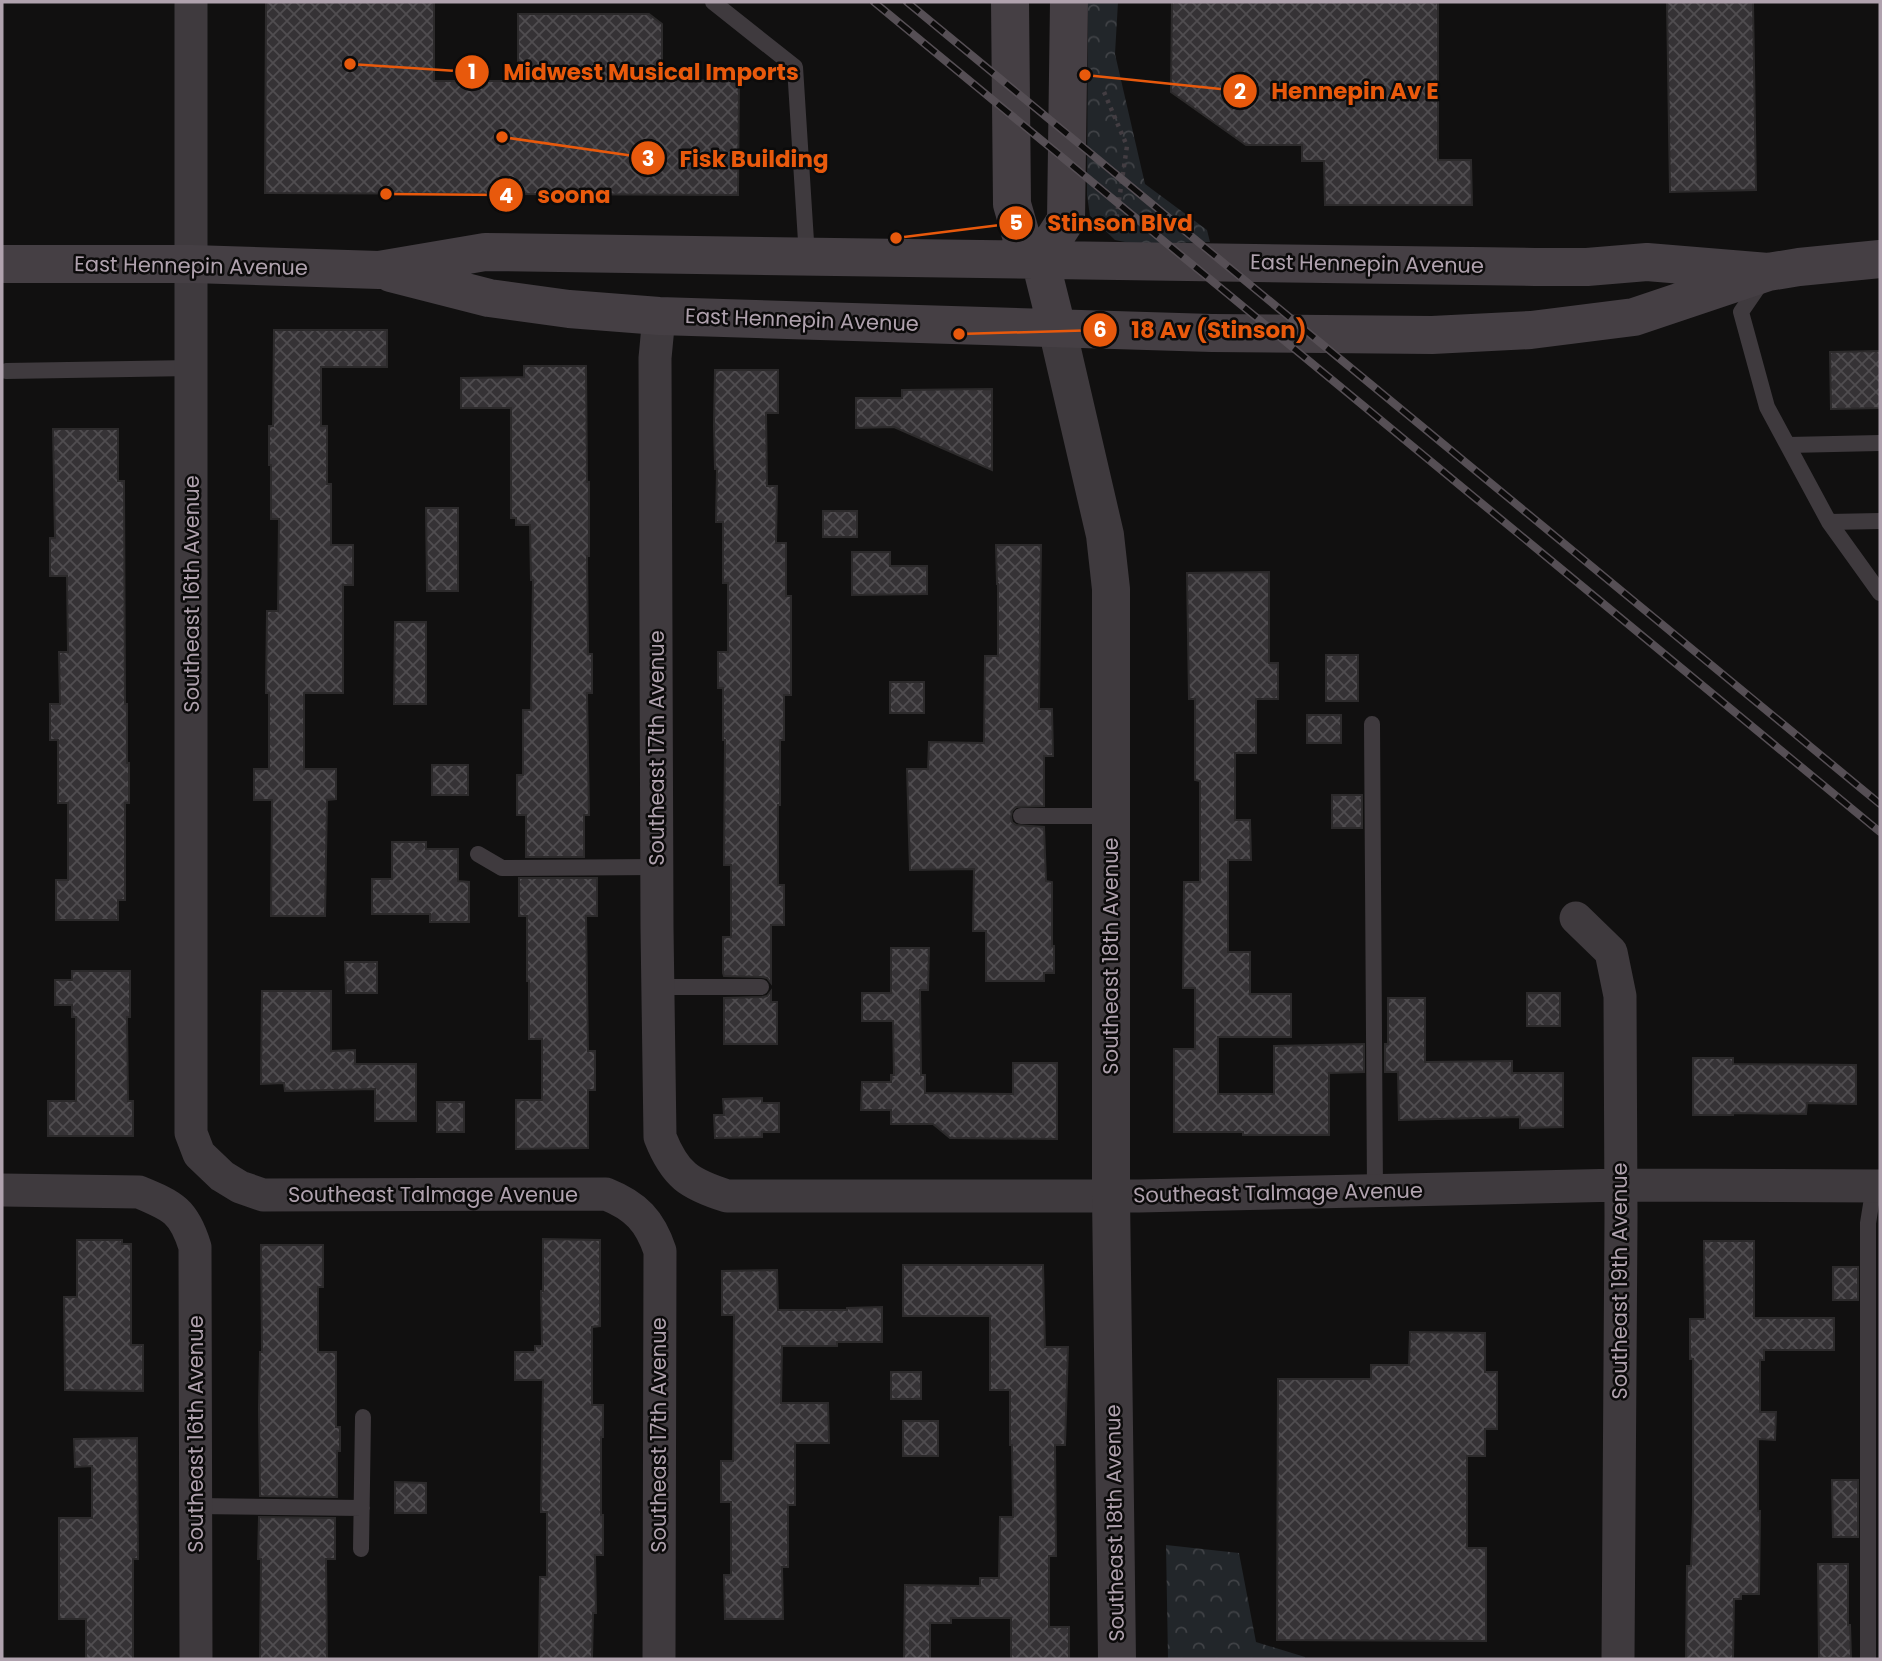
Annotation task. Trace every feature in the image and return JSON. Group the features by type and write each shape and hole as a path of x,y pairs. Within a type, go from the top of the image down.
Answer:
{"main road":[{"path":"1010,2 1012,204 1023,239 1040,260 1066,220 1069,2"},
{"name":"East Hennepin Avenue","path":"2,264 192,264 379,270 485,252 1535,267 1587,267 1647,262 1768,272"},
{"name":"East Hennepin Avenue","path":"379,270 489,298 569,309 659,316 1212,333 1432,335 1531,330 1634,317 1768,272 1880,259"},
{"name":"Southeast 18th Avenue","path":"1040,260 1057,328"}],"street":[{"name":"Southeast 16th Avenue","path":"191,2 191,1133 199,1154 222,1176"},
{"name":"Southeast 17th Avenue","path":"659,316 655,358 660,1138 670,1162 682,1174"},
{"name":"Southeast 18th Avenue","path":"1057,328 1105,535 1111,589 1111,1196 1116,1659"},
{"name":"Southeast 19th Avenue","path":"1576,918 1611,952 1620,996 1618,1659"},
{"name":"Southeast Talmage Avenue","path":"682,1174 704,1189 727,1196 1111,1196 1621,1185 1877,1186"},
{"name":"Southeast Talmage Avenue","path":"222,1176 240,1187 263,1195 606,1194 624,1202 642,1216"},
{"name":"Southeast 16th Avenue","path":"2,1190 139,1192 160,1200 178,1212 189,1227 195,1247 196,1659"},
{"name":"Southeast 17th Avenue","path":"642,1216 654,1232 660,1251 659,1659"}],"lane":[{"path":"713,2 795,68 807,257"},
{"path":"1768,272 1741,312 1767,407 1829,522 1880,593"},
{"path":"6,371 192,368"},
{"path":"1788,445 1880,443"},
{"path":"1829,522 1880,521"},
{"path":"1372,723 1375,1191"},
{"path":"1021,816 1112,816"},
{"path":"478,854 502,868 657,867"},
{"path":"658,987 761,987"},
{"path":"1868,1659 1868,1223 1877,1186"},
{"path":"361,1549 363,1417"},
{"path":"197,1506 362,1508"}],"path":[{"path":"1101,87 1127,146 1115,229"}],"green space":[{"path":"1088,2 1118,2 1115,54 1145,184 1207,230 1210,242 1135,244 1115,240 1090,216 1087,195"},
{"path":"1166,1545 1239,1553 1256,1642 1305,1659 1168,1659"}],"building":[{"path":"266,2 434,2 434,81 518,81 518,14 649,14 662,24 662,80 739,81 738,195 265,193"},
{"path":"1172,2 1438,2 1438,160 1471,160 1472,205 1325,205 1324,161 1302,161 1302,145 1246,145 1171,92"},
{"path":"1667,2 1753,2 1756,190 1670,192"},
{"path":"274,330 387,330 387,367 321,367 321,426 327,426 327,484 331,484 331,545 353,545 353,585 343,585 343,693 304,693 304,769 336,769 336,799 327,800 325,916 271,916 272,800 254,800 254,769 269,769 267,611 278,611 279,519 271,519 269,465 269,426 273,426"},
{"path":"1880,351 1880,408 1831,409 1830,352"},
{"path":"524,366 586,366 589,482 588,654 592,654 592,693 587,693 589,815 584,815 584,857 526,857 526,815 517,815 517,775 523,775 523,710 531,710 533,580 530,525 516,525 516,518 511,518 511,408 461,408 461,378 524,377"},
{"path":"715,370 778,370 778,413 766,413 767,486 777,486 776,543 786,543 786,596 791,596 791,695 784,695 784,740 780,740 778,805 778,885 784,885 784,925 771,925 771,983 767,978 724,976 723,973 723,937 731,937 731,865 724,865 725,740 723,688 718,688 718,652 728,652 728,583 723,583 723,522 716,522"},
{"path":"992,389 992,470 894,427 856,428 856,398 902,398 902,390"},
{"path":"53,429 118,429 118,481 124,481 125,704 129,803 125,803 125,900 118,900 118,920 56,920 56,880 68,880 68,803 58,803 58,740 50,740 50,704 60,704 59,652 68,652 67,576 50,576 50,538 55,538"},
{"path":"426,508 458,508 458,591 427,591"},
{"path":"823,511 857,511 857,537 823,537"},
{"path":"996,545 1041,545 1039,709 1052,709 1053,756 1044,756 1044,806 1016,807 1011,817 1016,825 1044,827 1046,881 1052,882 1054,973 1044,973 1044,981 986,981 986,931 973,931 974,869 910,870 907,769 928,769 929,742 984,743 985,656 998,656"},
{"path":"852,552 890,552 890,566 927,566 927,594 852,595"},
{"path":"1269,572 1269,663 1278,663 1278,699 1256,699 1256,753 1235,753 1235,820 1250,820 1251,860 1228,860 1228,952 1250,952 1250,994 1291,994 1291,1037 1218,1037 1218,1094 1274,1094 1274,1046 1364,1044 1364,1072 1329,1073 1329,1135 1174,1132 1174,1049 1195,1049 1195,988 1183,988 1184,882 1200,882 1200,781 1195,780 1195,699 1189,699 1187,573"},
{"path":"395,622 426,622 426,704 394,704"},
{"path":"1326,655 1358,655 1358,701 1326,701"},
{"path":"890,682 924,682 924,713 890,713"},
{"path":"1307,715 1341,715 1341,743 1307,743"},
{"path":"432,765 468,765 468,795 432,795"},
{"path":"1332,795 1362,795 1362,828 1332,828"},
{"path":"392,842 426,842 426,849 458,849 458,881 469,882 469,922 430,922 430,914 372,914 372,879 392,879"},
{"path":"519,878 597,878 597,916 586,916 588,1051 595,1051 595,1090 588,1090 588,1148 516,1149 516,1100 542,1100 542,1039 529,1039 527,916 519,916"},
{"path":"891,948 929,948 928,990 920,990 921,1075 925,1075 925,1093 1013,1094 1013,1063 1057,1063 1057,1139 950,1138 933,1124 891,1124 891,1110 861,1110 862,1082 891,1082 891,1075 894,1075 893,1021 862,1021 862,993 891,993"},
{"path":"345,962 377,962 377,993 346,993"},
{"path":"72,971 130,971 130,1017 127,1017 128,1101 133,1101 133,1136 48,1136 48,1101 76,1101 76,1017 72,1017 72,1005 55,1005 55,980 72,980"},
{"path":"262,991 331,991 331,1051 355,1050 355,1064 416,1064 416,1121 375,1121 375,1089 285,1091 284,1083 261,1084"},
{"path":"771,991 771,1002 777,1002 777,1044 724,1044 724,998 762,997"},
{"path":"1527,993 1560,993 1560,1026 1527,1026"},
{"path":"1388,998 1425,998 1425,1062 1512,1061 1512,1073 1563,1073 1563,1127 1520,1128 1520,1117 1399,1120 1398,1072 1385,1072"},
{"path":"1693,1058 1733,1058 1733,1064 1856,1065 1856,1104 1807,1103 1806,1114 1693,1115"},
{"path":"762,1098 762,1103 779,1103 779,1132 762,1132 762,1137 715,1138 714,1115 724,1115 723,1099"},
{"path":"437,1102 464,1102 464,1132 437,1132"},
{"path":"543,1239 600,1240 600,1326 592,1327 592,1405 603,1405 603,1555 595,1555 596,1613 593,1613 592,1659 539,1659 540,1577 547,1577 547,1512 541,1512 543,1380 515,1380 515,1352 535,1352 535,1346 542,1346"},
{"path":"77,1240 122,1240 122,1244 131,1244 131,1345 143,1345 143,1391 65,1390 64,1297 77,1297"},
{"path":"1704,1241 1754,1241 1754,1318 1834,1318 1834,1350 1764,1350 1764,1360 1760,1360 1760,1412 1776,1412 1775,1440 1758,1439 1759,1594 1741,1594 1741,1599 1734,1599 1733,1659 1686,1659 1687,1566 1691,1566 1693,1510 1693,1359 1690,1359 1690,1319 1705,1319"},
{"path":"261,1245 323,1245 323,1287 318,1287 318,1352 336,1352 336,1427 340,1427 337,1497 260,1496"},
{"path":"903,1265 1043,1265 1045,1347 1068,1347 1065,1445 1055,1445 1056,1556 1049,1556 1049,1627 1069,1627 1069,1659 1011,1659 1011,1618 951,1618 951,1623 930,1623 930,1659 904,1659 905,1585 980,1586 980,1578 999,1578 1000,1517 1013,1517 1010,1390 990,1390 990,1316 903,1316"},
{"path":"1833,1267 1858,1267 1858,1300 1833,1300"},
{"path":"777,1270 778,1310 882,1307 882,1342 837,1342 837,1346 782,1346 781,1403 828,1403 829,1443 795,1443 795,1505 788,1505 788,1567 782,1567 783,1619 725,1619 724,1575 731,1575 731,1502 721,1502 721,1461 733,1461 734,1315 722,1315 722,1271"},
{"path":"1410,1332 1485,1333 1485,1372 1497,1372 1497,1429 1485,1429 1485,1456 1467,1456 1467,1548 1486,1548 1486,1641 1277,1640 1278,1379 1371,1379 1371,1365 1409,1365"},
{"path":"891,1372 921,1372 921,1399 891,1399"},
{"path":"903,1421 938,1421 938,1456 903,1456"},
{"path":"137,1438 138,1559 133,1559 133,1659 86,1659 86,1619 59,1619 59,1518 92,1518 92,1466 75,1467 74,1439"},
{"path":"1832,1480 1858,1480 1858,1537 1833,1537"},
{"path":"395,1482 426,1483 426,1513 395,1513"},
{"path":"259,1517 335,1518 335,1559 326,1559 327,1659 260,1659"},
{"path":"1818,1564 1848,1564 1851,1658 1819,1658"}],"railway":[{"path":"874,2 1880,832"},
{"path":"907,2 1880,804"}],"place":[{"name":"Midwest Musical Imports","path":"350,64"},
{"name":"Hennepin Av E","path":"1085,75"},
{"name":"Fisk Building","path":"502,137"},
{"name":"soona","path":"386,194"},
{"name":"Stinson Blvd","path":"896,238"},
{"name":"18 Av (Stinson)","path":"959,334"}]}
